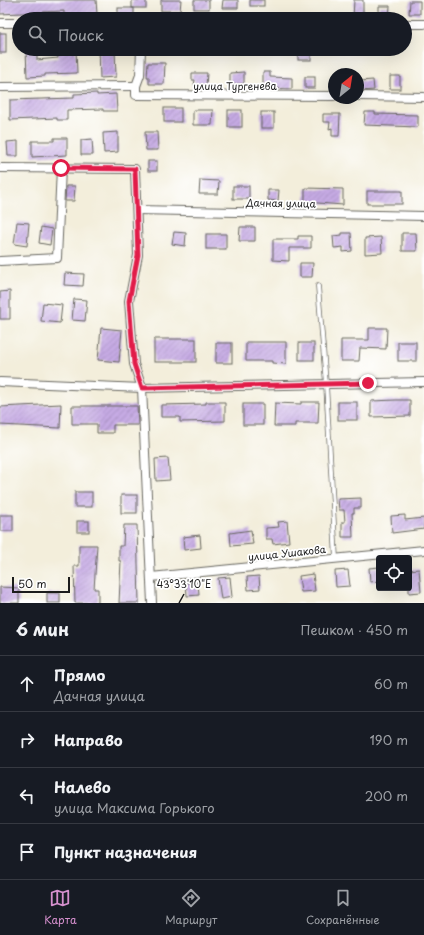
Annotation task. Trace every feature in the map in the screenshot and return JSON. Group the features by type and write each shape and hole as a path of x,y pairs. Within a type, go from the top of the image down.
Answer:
{"street":[{"path":"0,23 12,22"},
{"path":"412,24 424,24"},
{"path":"0,87 136,86 140,75 141,56"},
{"name":"улица Тургенева","path":"136,86 136,95 328,96"},
{"path":"364,96 424,97"},
{"path":"0,168 135,169 138,255 129,301 134,364 142,388 152,603"},
{"path":"0,261 58,258 61,168"},
{"name":"Дачная улица","path":"137,210 424,216"},
{"path":"0,382 142,388 424,382"},
{"name":"улица Ушакова","path":"151,577 424,550"}],"lane":[{"path":"318,286 326,384 336,559"}],"building":[{"path":"0,0 96,0 97,12 12,12 12,13 0,14"},
{"path":"132,0 146,0 146,8 132,8"},
{"path":"161,0 181,0 180,11 161,11"},
{"path":"194,0 209,0 209,9 194,9"},
{"path":"223,0 238,0 238,8 222,8"},
{"path":"250,0 264,0 264,6 250,6"},
{"path":"354,0 363,0 363,12 353,12"},
{"path":"410,1 420,1 420,14 412,14 412,12 409,12"},
{"path":"379,6 390,6 390,12 379,12"},
{"path":"118,8 134,8 134,12 118,12"},
{"path":"0,33 6,33 6,53 0,53"},
{"path":"26,56 37,56 37,60 58,58 58,56 76,56 77,73 45,74 45,76 27,77"},
{"path":"99,56 115,56 116,77 100,78"},
{"path":"298,56 311,56 311,60 298,60"},
{"path":"148,63 165,63 164,84 149,84 149,77 147,77"},
{"path":"244,72 244,84 230,84 230,73"},
{"path":"263,72 270,72 270,77 292,78 292,89 263,88"},
{"path":"192,73 207,73 206,85 194,85 195,80 192,80"},
{"path":"390,76 400,76 400,89 390,89"},
{"path":"305,77 315,77 315,88 305,88"},
{"path":"373,80 374,90 364,91 364,81"},
{"path":"97,93 97,95 116,94 117,111 103,111 103,109 67,110 67,120 57,120 57,118 10,120 10,100 74,98 74,94"},
{"path":"164,108 181,108 181,122 164,122"},
{"path":"193,110 213,110 212,125 193,125"},
{"path":"228,110 242,110 242,127 228,127"},
{"path":"261,112 274,112 274,128 261,128"},
{"path":"365,112 375,112 375,114 418,115 418,127 364,125"},
{"path":"323,114 340,114 339,136 332,136 332,128 329,129 330,122 323,122"},
{"path":"118,132 118,152 104,153 103,133"},
{"path":"145,132 157,132 158,150 146,150"},
{"path":"54,138 67,138 67,155 32,157 32,141 54,141"},
{"path":"92,139 93,155 81,155 81,140"},
{"path":"18,141 18,156 8,156 7,142"},
{"path":"148,161 157,161 157,171 148,171"},
{"path":"200,180 219,181 218,194 199,194"},
{"path":"66,186 75,186 74,201 65,201"},
{"path":"233,186 249,186 249,199 233,199"},
{"path":"305,188 343,189 343,205 305,202"},
{"path":"268,190 279,190 278,201 268,200"},
{"path":"367,191 402,191 402,204 367,204"},
{"path":"17,222 29,223 27,246 14,244"},
{"path":"41,227 52,229 50,245 39,243"},
{"path":"240,227 255,227 255,241 239,241"},
{"path":"174,232 186,233 185,246 172,244"},
{"path":"342,233 351,233 352,251 343,252 343,247 334,248 333,236 342,235"},
{"path":"402,233 416,233 417,251 402,251"},
{"path":"206,234 226,234 226,249 206,249"},
{"path":"298,236 311,236 311,248 289,248 289,261 273,260 273,239 298,239"},
{"path":"381,237 382,253 365,254 365,238"},
{"path":"300,263 313,263 312,277 300,277"},
{"path":"65,273 84,274 83,286 64,285"},
{"path":"10,291 10,319 0,319 0,292"},
{"path":"74,299 87,300 85,321 72,320"},
{"path":"43,303 62,305 60,323 41,321"},
{"path":"101,328 122,330 119,362 98,360"},
{"path":"369,328 387,328 386,349 360,348 359,361 341,361 341,340 369,340"},
{"path":"154,339 196,339 196,362 154,362"},
{"path":"246,342 286,342 286,364 272,363 272,361 246,361"},
{"path":"398,342 416,342 416,361 398,361"},
{"path":"216,343 232,343 232,363 216,363"},
{"path":"299,343 314,343 314,360 299,360"},
{"path":"410,400 410,416 371,417 371,401"},
{"path":"206,402 225,402 225,421 180,422 180,417 161,417 161,405 206,404"},
{"path":"301,402 319,402 318,423 295,423 295,426 274,426 275,403 301,404"},
{"path":"338,402 357,402 357,420 338,420"},
{"path":"61,404 60,428 0,425 0,407"},
{"path":"243,404 263,404 263,425 243,425"},
{"path":"72,406 137,406 138,425 113,425 113,433 97,433 97,424 72,424"},
{"path":"168,458 170,480 156,481 155,459"},
{"path":"75,492 92,492 92,507 75,507"},
{"path":"121,495 137,495 137,513 121,513"},
{"path":"361,498 361,508 354,508 354,513 352,513 353,537 342,537 342,522 345,522 344,510 339,510 338,499"},
{"path":"0,515 13,515 13,531 0,531"},
{"path":"405,515 405,520 424,518 424,529 392,533 391,516"},
{"path":"77,521 89,521 89,532 77,532"},
{"path":"287,521 289,542 273,544 272,539 266,539 266,528 279,527 278,522"},
{"path":"124,525 137,525 139,603 119,603 121,561 119,561 119,546 123,546"},
{"path":"251,530 253,544 231,546 230,533"},
{"path":"200,535 201,548 184,550 183,537"},
{"path":"79,545 97,545 94,589 98,589 98,603 75,603 74,566 79,566"},
{"path":"376,567 376,581 370,582 369,568"},
{"path":"419,569 421,592 409,593 409,591 412,591 412,570"},
{"path":"348,570 350,586 336,587 335,571"},
{"path":"313,574 315,591 301,592 299,576"},
{"path":"259,576 260,589 248,590 247,577"},
{"path":"230,577 232,597 221,599 218,578"},
{"path":"198,582 199,595 187,596 186,583"},
{"path":"0,587 19,588 19,603 0,603"},
{"path":"47,593 60,593 60,603 47,603"}],"route":[{"path":"61,168 135,169 138,255 129,301 134,364 142,388 368,383"}]}
